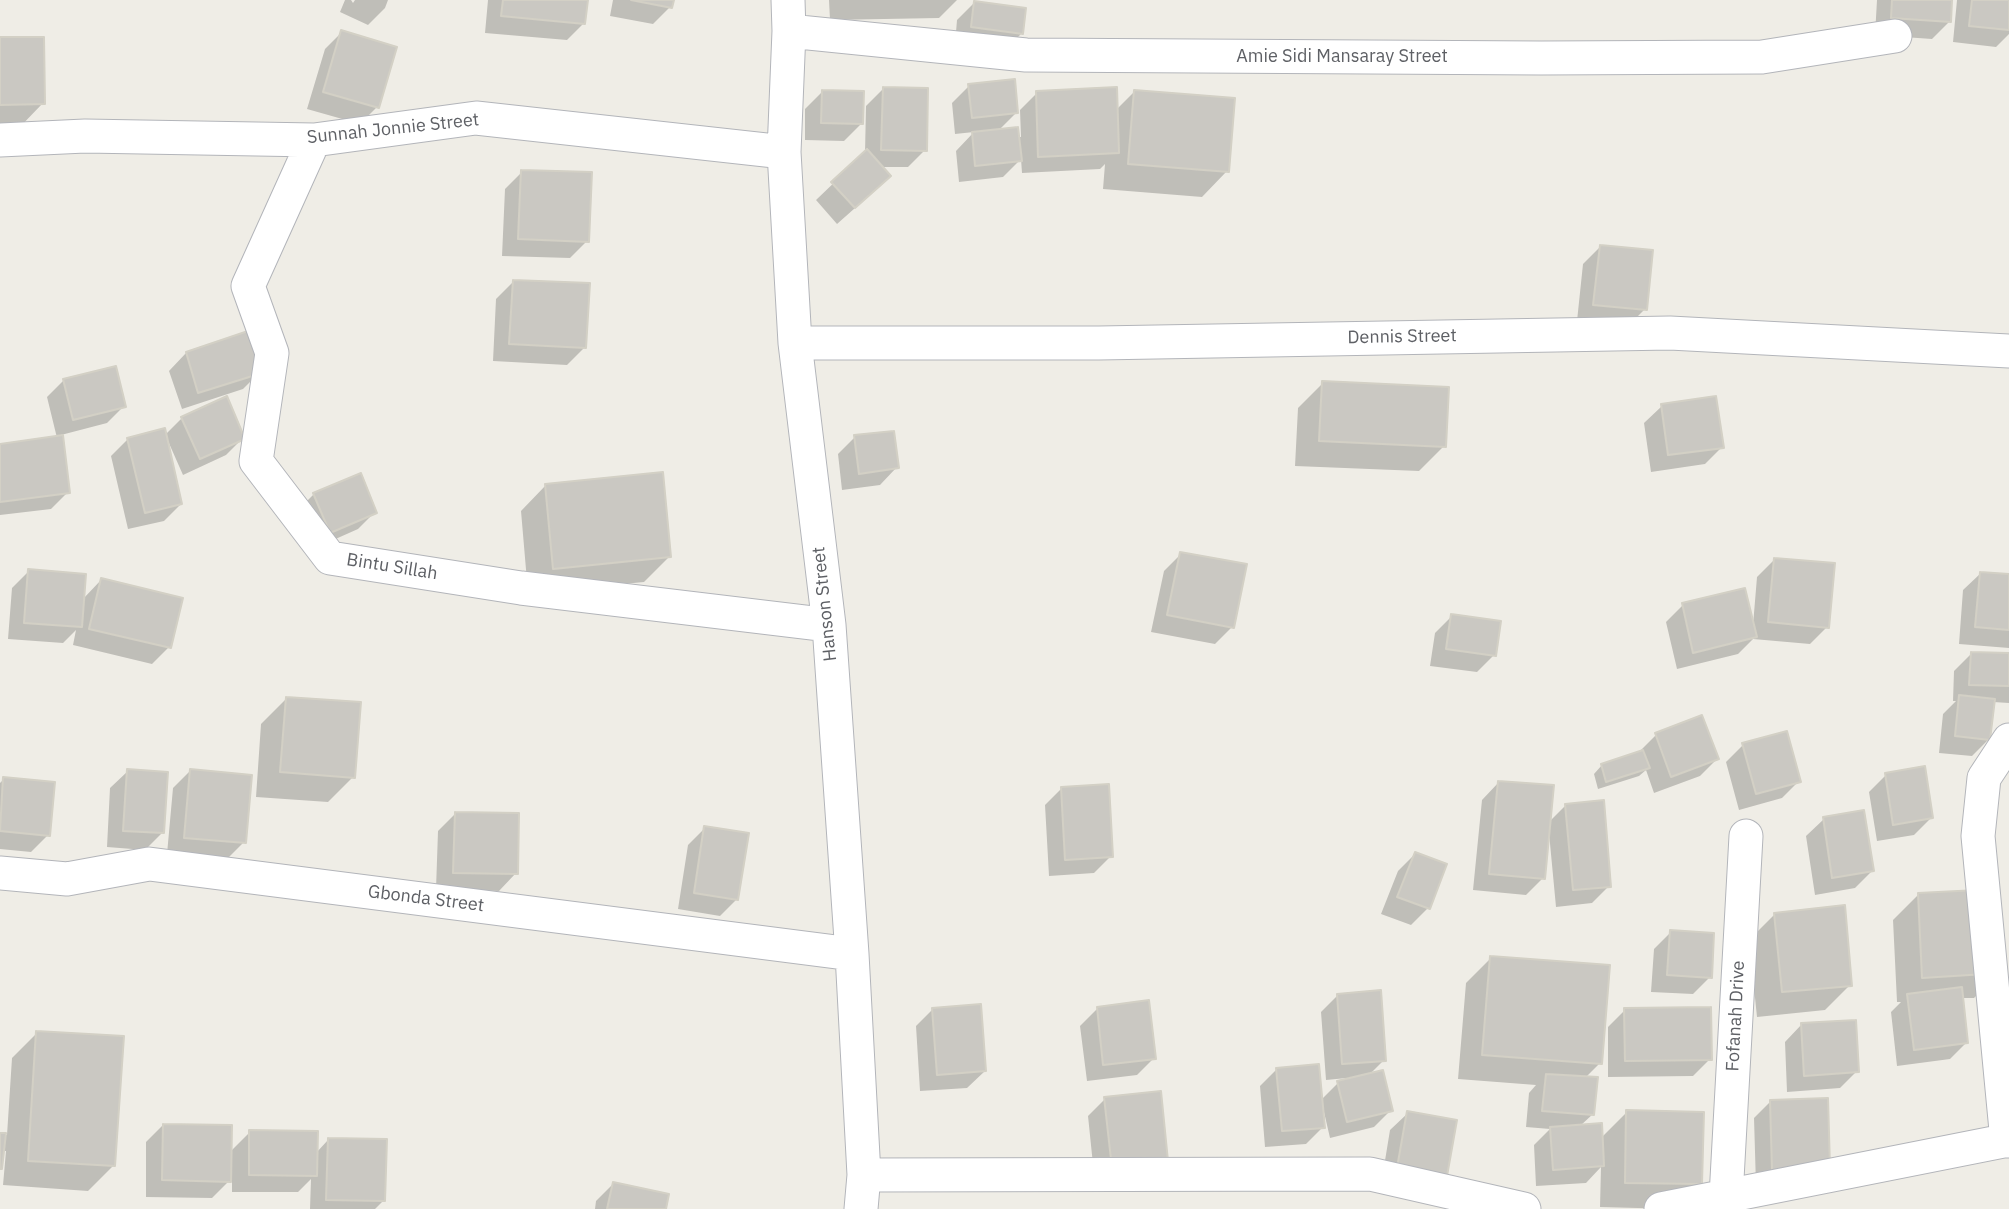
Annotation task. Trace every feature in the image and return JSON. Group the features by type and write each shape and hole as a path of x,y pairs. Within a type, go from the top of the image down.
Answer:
{"street":[{"name":"Amie Sidi Mansaray Street","path":"788,15 1026,55 1762,57 1895,36"},
{"name":"Hanson Street","path":"788,15 784,152 795,343 829,625 852,954 864,1175 861,1209"},
{"name":"Sunnah Jonnie Street","path":"0,140 85,136 314,139 476,118 784,152"},
{"name":"Bintu Sillah","path":"314,139 248,286 272,353 256,461 330,558 522,588 829,625"},
{"name":"Dennis Street","path":"795,343 1098,343 1670,332 2009,351"},
{"path":"1661,1209 2008,1141 1978,836 1984,778 2009,740"},
{"name":"Fofanah Drive","path":"1726,1197 1746,836"},
{"name":"Gbonda Street","path":"0,873 67,879 149,864 852,954"},
{"path":"864,1175 1370,1174 1524,1209"}],"building":[{"path":"503,0 588,0 585,24 501,16"},
{"path":"631,0 674,0 672,8"},
{"path":"1892,0 1952,0 1951,22 1891,18"},
{"path":"1972,0 2009,0 2009,30 1969,26"},
{"path":"974,1 1026,8 1023,34 971,27"},
{"path":"341,30 397,47 379,108 323,92"},
{"path":"0,37 44,37 45,104 0,105"},
{"path":"1015,79 1018,113 972,118 968,84"},
{"path":"883,87 928,88 927,151 881,150"},
{"path":"1117,87 1119,153 1038,157 1036,91"},
{"path":"822,90 864,91 863,124 821,123"},
{"path":"1134,90 1235,98 1229,172 1128,164"},
{"path":"1018,127 1022,161 975,166 972,132"},
{"path":"867,149 891,176 855,208 831,182"},
{"path":"521,170 592,172 589,242 518,239"},
{"path":"1600,245 1653,250 1647,310 1593,305"},
{"path":"513,280 590,283 586,348 509,344"},
{"path":"248,331 262,373 198,393 186,352"},
{"path":"116,366 126,407 73,420 63,379"},
{"path":"1322,381 1449,387 1446,447 1319,441"},
{"path":"227,396 245,439 200,459 181,417"},
{"path":"1716,396 1724,448 1668,455 1661,404"},
{"path":"165,428 182,504 145,513 127,438"},
{"path":"894,431 899,468 859,474 854,435"},
{"path":"63,435 70,493 0,502 0,444"},
{"path":"663,472 671,557 553,569 545,484"},
{"path":"361,473 377,513 330,533 313,493"},
{"path":"1180,552 1247,564 1234,628 1167,615"},
{"path":"1774,558 1835,563 1829,628 1768,622"},
{"path":"28,569 86,574 82,627 24,623"},
{"path":"1980,572 2009,574 2009,630 1975,627"},
{"path":"101,578 183,598 171,648 89,629"},
{"path":"1745,588 1757,637 1693,653 1682,603"},
{"path":"1451,614 1501,621 1496,656 1446,649"},
{"path":"1971,652 2009,653 2009,686 1969,685"},
{"path":"1959,695 1995,699 1990,740 1955,736"},
{"path":"286,697 361,702 355,778 280,772"},
{"path":"1702,715 1719,759 1671,777 1655,733"},
{"path":"1787,731 1801,782 1756,794 1742,743"},
{"path":"1643,750 1650,768 1606,782 1601,764"},
{"path":"1925,766 1933,818 1893,825 1885,773"},
{"path":"127,769 168,772 164,833 123,831"},
{"path":"190,769 252,775 246,843 184,838"},
{"path":"3,777 55,782 50,836 0,831"},
{"path":"1498,781 1554,785 1545,879 1489,874"},
{"path":"1109,784 1113,857 1065,860 1061,787"},
{"path":"1604,800 1611,887 1573,890 1565,804"},
{"path":"1864,810 1874,871 1832,878 1823,817"},
{"path":"455,812 519,813 518,874 453,873"},
{"path":"704,826 749,833 738,900 694,893"},
{"path":"1415,852 1447,864 1430,909 1397,897"},
{"path":"1998,889 2001,973 1922,978 1918,893"},
{"path":"1845,905 1852,986 1782,992 1774,913"},
{"path":"1670,930 1714,933 1712,978 1667,975"},
{"path":"1490,956 1610,965 1602,1064 1482,1055"},
{"path":"1962,987 1968,1043 1914,1050 1907,994"},
{"path":"1381,990 1386,1061 1342,1064 1337,994"},
{"path":"1149,1000 1156,1059 1103,1065 1097,1007"},
{"path":"981,1004 986,1071 937,1075 932,1008"},
{"path":"1711,1007 1712,1060 1625,1061 1624,1008"},
{"path":"1856,1020 1859,1072 1804,1076 1801,1023"},
{"path":"36,1031 124,1036 115,1166 28,1161"},
{"path":"1319,1064 1325,1128 1282,1131 1276,1068"},
{"path":"1383,1070 1393,1111 1347,1122 1337,1081"},
{"path":"1546,1074 1598,1077 1594,1115 1542,1111"},
{"path":"1161,1091 1168,1161 1112,1168 1104,1097"},
{"path":"1828,1098 1830,1168 1772,1170 1770,1100"},
{"path":"1626,1110 1704,1112 1702,1184 1625,1183"},
{"path":"1407,1111 1457,1120 1447,1176 1397,1168"},
{"path":"1602,1123 1604,1166 1553,1170 1550,1127"},
{"path":"163,1124 232,1125 231,1182 162,1180"},
{"path":"249,1130 318,1131 317,1176 249,1175"},
{"path":"0,1133 6,1133 2,1169 0,1169"},
{"path":"328,1138 387,1139 385,1201 326,1200"},
{"path":"613,1182 669,1194 666,1209 607,1209"}]}
